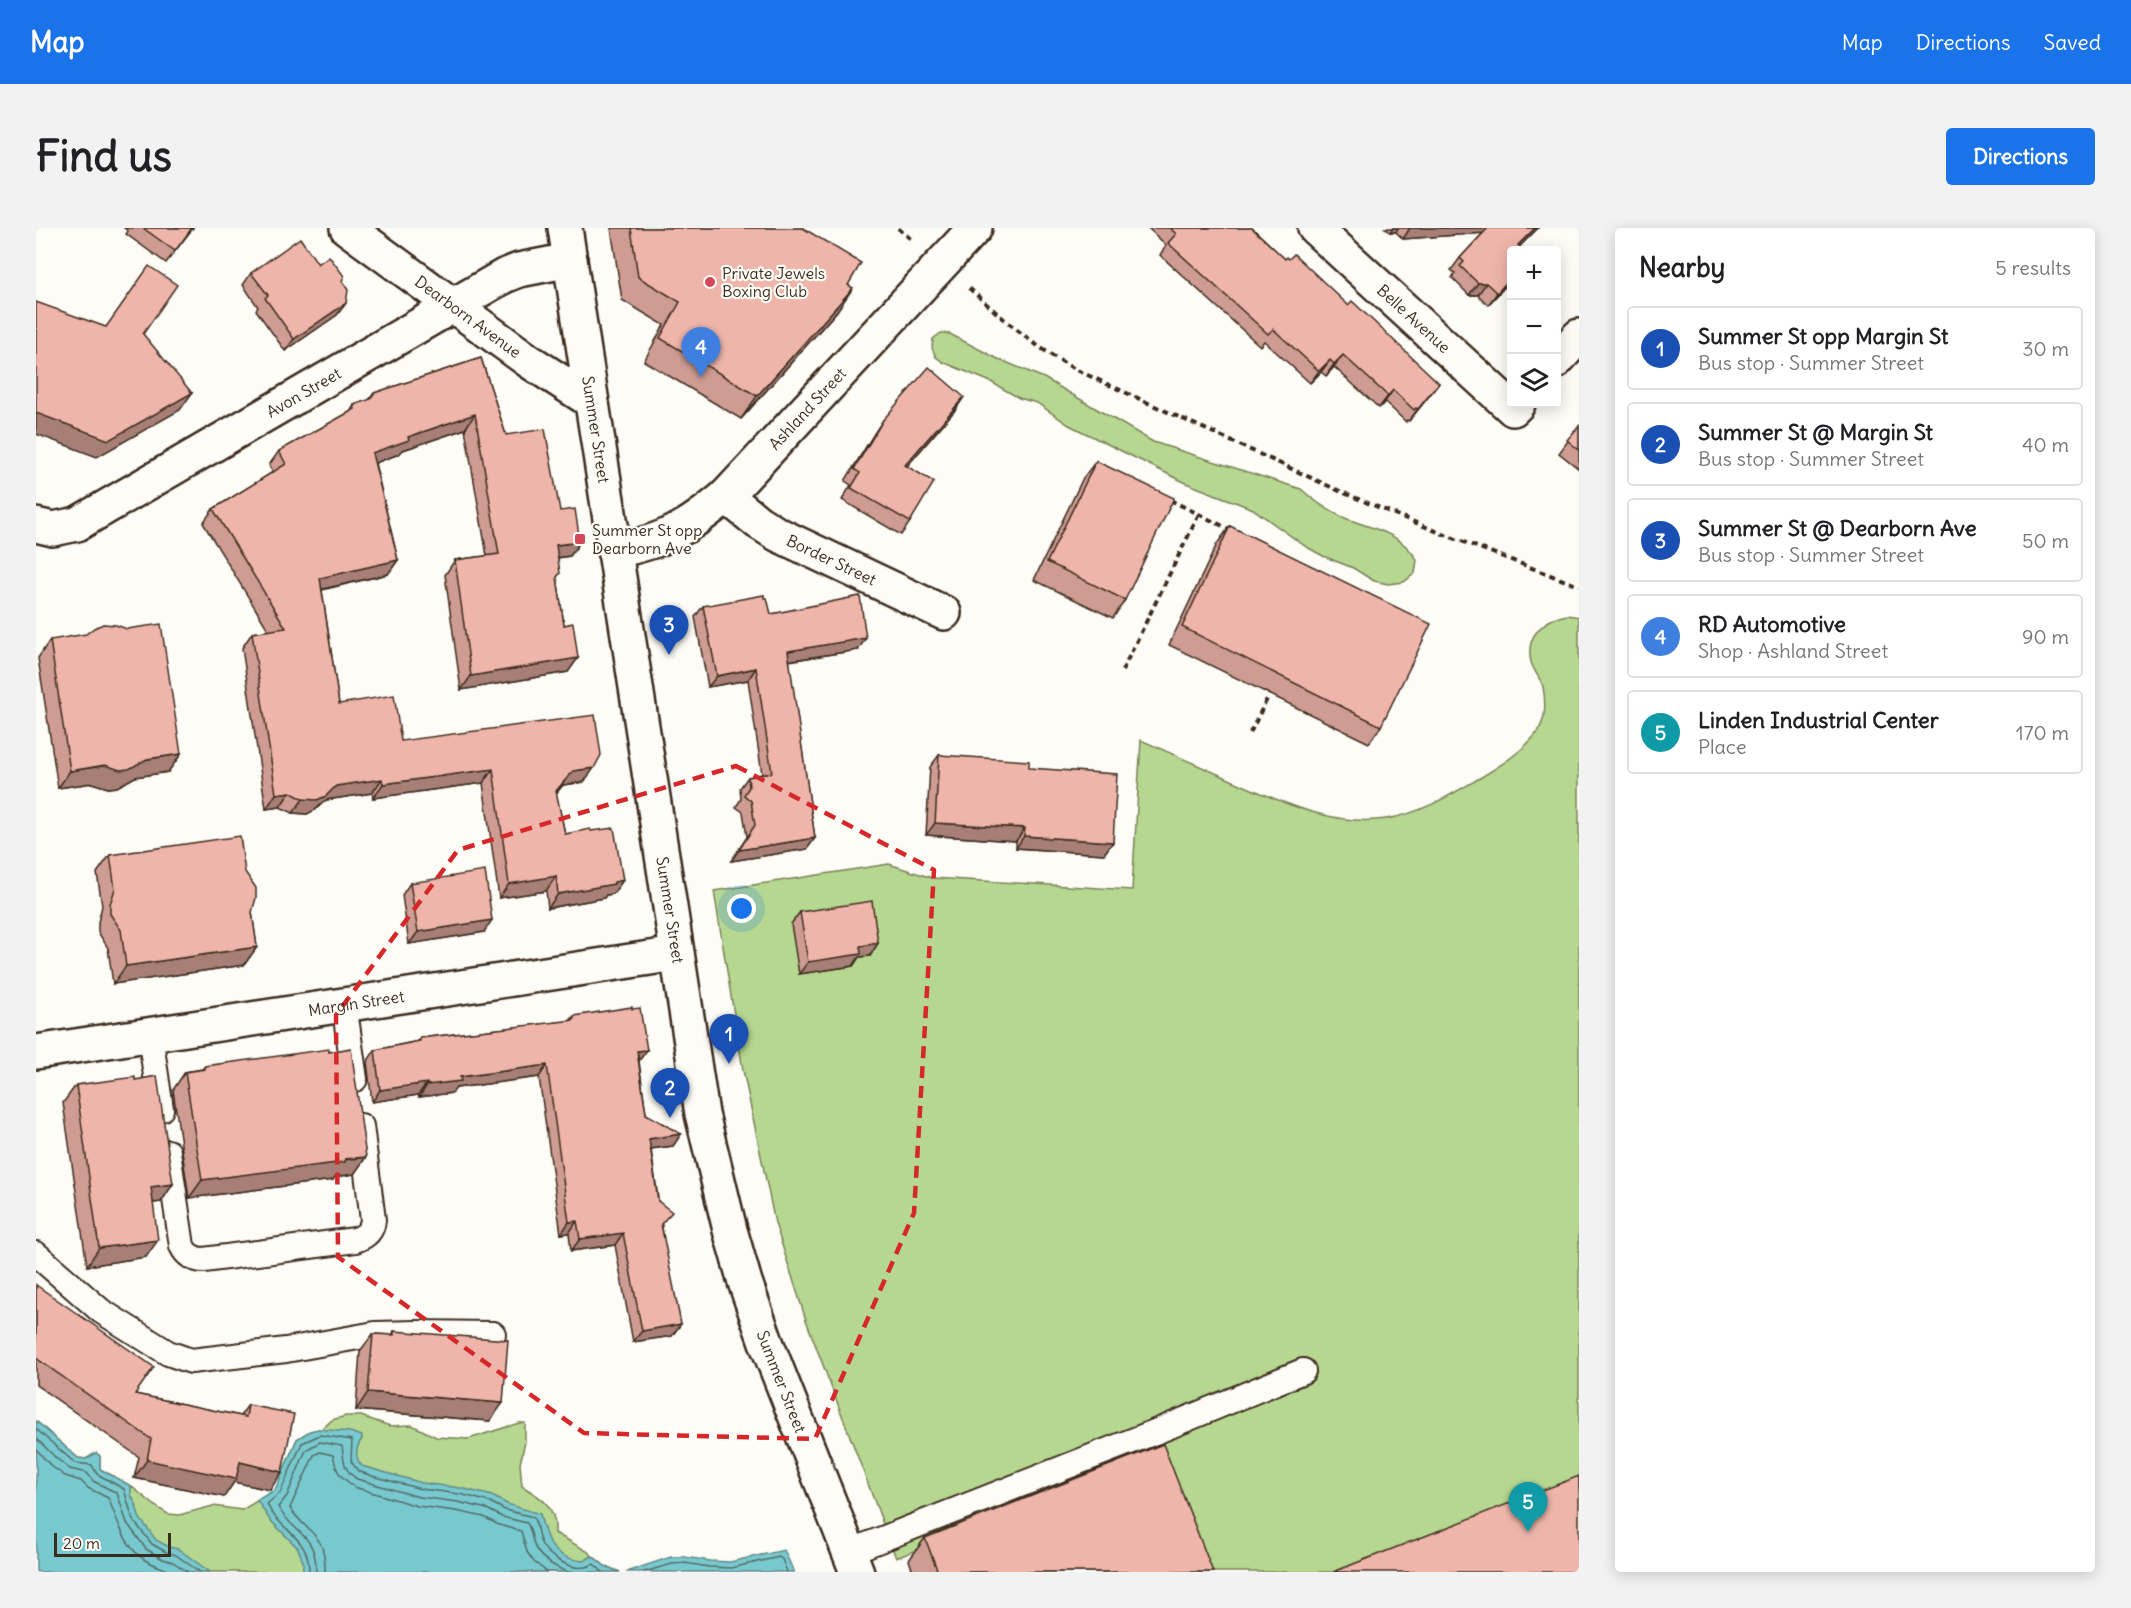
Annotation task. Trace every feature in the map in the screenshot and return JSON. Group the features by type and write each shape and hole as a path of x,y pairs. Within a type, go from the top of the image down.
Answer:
{"street":[{"name":"Dearborn Avenue","path":"347,228 529,361 591,401"},
{"name":"Summer Street","path":"565,228 702,1114 739,1262 766,1342 853,1562"},
{"name":"Ashland Street","path":"614,551 654,542 678,531 697,520 726,496 975,228"},
{"name":"Belle Avenue","path":"1315,228 1507,399"},
{"name":"Avon Street","path":"38,526 61,528 82,521 511,272 570,260"},
{"path":"1561,356 1579,336"},
{"name":"Border Street","path":"726,496 749,516 777,534 944,613"},
{"name":"Margin Street","path":"36,1052 676,954"}],"lane":[{"path":"150,1035 182,1246 186,1253 196,1259 204,1260 355,1240 369,1232 374,1216 344,1004"},
{"path":"36,1254 101,1311 168,1353 185,1360 203,1361 375,1335 493,1334"},
{"path":"853,1562 1302,1371"}],"path":[{"path":"898,228 1027,338 1047,353 1081,372 1344,493 1579,586"},
{"path":"1160,495 1242,535"},
{"path":"1122,671 1199,514"},
{"path":"1250,733 1276,681"}],"highlighted area":[{"path":"736,766 934,870 914,1213 815,1439 584,1433 338,1257 336,1015 458,850"}],"green space":[{"path":"941,333 950,334 996,358 1044,378 1153,442 1301,489 1335,513 1393,536 1402,542 1417,560 1415,573 1404,582 1388,584 1374,581 1353,568 1323,556 1253,509 1186,483 1069,425 1037,403 1019,398 991,382 943,362 936,357 932,348 933,339"},
{"path":"1567,615 1579,617 1579,1483 1351,1572 1195,1572 1149,1460 896,1558 806,1320 775,1223 743,1070 714,891 889,864 932,878 1132,890 1141,740 1305,810 1345,819 1398,817 1445,798 1486,774 1514,755 1538,731 1545,705 1543,687 1531,662 1531,644 1533,637 1543,625 1550,620"},
{"path":"346,1416 361,1416 390,1426 412,1425 436,1437 469,1439 525,1423 525,1442 520,1464 522,1486 547,1504 554,1516 555,1533 587,1551 605,1566 620,1572 78,1572 36,1421 78,1458 86,1459 96,1453 100,1456 100,1469 131,1486 168,1514 179,1515 213,1506 242,1510 275,1490 297,1439 310,1431 322,1429 332,1420"}],"water":[{"path":"36,1421 78,1458 86,1459 96,1453 100,1456 100,1469 131,1486 131,1495 139,1517 156,1540 178,1549 210,1572 36,1572"},
{"path":"318,1429 350,1432 362,1436 357,1452 362,1466 422,1483 461,1488 492,1496 507,1504 540,1514 548,1540 558,1552 564,1556 584,1561 592,1556 605,1566 620,1572 303,1572 303,1562 298,1548 270,1520 257,1500 275,1490 297,1439"},
{"path":"784,1550 794,1572 626,1572 671,1557 730,1562"}],"building":[{"path":"143,228 192,228 175,251"},
{"path":"631,228 803,228 861,263 848,285 853,288 757,396 660,338 680,302 638,277"},
{"path":"1170,228 1252,228 1285,259 1287,257 1289,259 1294,254 1348,305 1352,301 1439,383 1418,409 1414,410 1393,390 1388,396 1343,355 1334,364 1330,360 1319,371 1273,329 1268,334 1168,243 1176,234"},
{"path":"1488,228 1535,228 1519,246 1507,246 1507,282 1497,293 1486,283 1478,283 1460,266 1464,262 1460,258"},
{"path":"300,238 318,264 329,256 344,276 342,281 348,290 346,303 294,339 265,298 268,295 251,273"},
{"path":"149,266 177,285 143,334 192,393 109,440 36,413 36,302 106,327"},
{"path":"481,358 506,435 545,429 560,511 575,509 580,542 556,545 560,573 557,577 564,625 573,623 578,658 471,676 455,560 499,554 475,414 408,437 409,440 372,453 398,560 320,578 339,704 394,695 401,741 595,715 601,755 594,768 573,771 556,791 565,834 590,829 591,831 614,828 623,880 614,882 614,884 558,894 556,876 509,884 493,769 383,784 382,779 336,786 326,796 317,800 303,799 290,792 276,794 252,633 286,628 213,509 286,464 279,451 355,409 354,405 371,399 374,393"},
{"path":"929,367 964,397 905,465 934,482 910,522 851,488 860,473 854,469 883,420"},
{"path":"1579,426 1579,450 1567,440"},
{"path":"1096,461 1174,498 1125,600 1047,562"},
{"path":"1230,526 1431,624 1381,726 1182,627"},
{"path":"764,595 771,614 860,596 866,638 788,651 815,838 739,850 755,825 751,801 744,795 749,787 748,777 772,773 756,668 717,676 703,606"},
{"path":"103,624 127,629 161,624 181,754 147,759 129,769 120,770 105,765 70,771 50,640 86,634"},
{"path":"939,755 1029,761 1029,768 1117,774 1113,842 1024,836 1025,828 935,823"},
{"path":"240,836 245,872 256,888 252,912 257,947 126,966 121,930 110,914 110,904 115,889 110,855"},
{"path":"485,871 492,920 418,932 410,883"},
{"path":"872,901 878,943 860,946 861,954 808,962 800,912"},
{"path":"632,1007 632,1009 640,1008 647,1050 637,1051 646,1114 681,1134 649,1139 658,1201 672,1212 661,1224 681,1324 642,1331 623,1233 580,1239 577,1221 569,1222 547,1065 460,1077 461,1081 380,1090 375,1050 420,1041 420,1038 574,1020 574,1016"},
{"path":"351,1048 366,1157 345,1159 345,1162 202,1180 185,1072 205,1069 205,1066"},
{"path":"157,1076 173,1184 151,1187 158,1240 99,1248 76,1085"},
{"path":"36,1285 154,1367 135,1394 246,1417 248,1405 294,1414 282,1472 240,1462 236,1479 147,1460 151,1439 36,1358"},
{"path":"394,1331 508,1340 503,1403 368,1392 373,1334 394,1335"},
{"path":"1163,1444 1213,1572 938,1572 925,1538"},
{"path":"1579,1476 1579,1572 1333,1572"}],"place":[{"name":"Private Jewels Boxing Club","path":"710,282"},
{"name":"RD Automotive","path":"701,377"},
{"name":"Summer St opp Dearborn Ave","path":"580,539"},
{"name":"Summer St @ Dearborn Ave","path":"669,655"},
{"name":"Summer St opp Margin St","path":"729,1064"},
{"name":"Summer St @ Margin St","path":"670,1118"},
{"name":"Linden Industrial Center","path":"1528,1532"}]}
